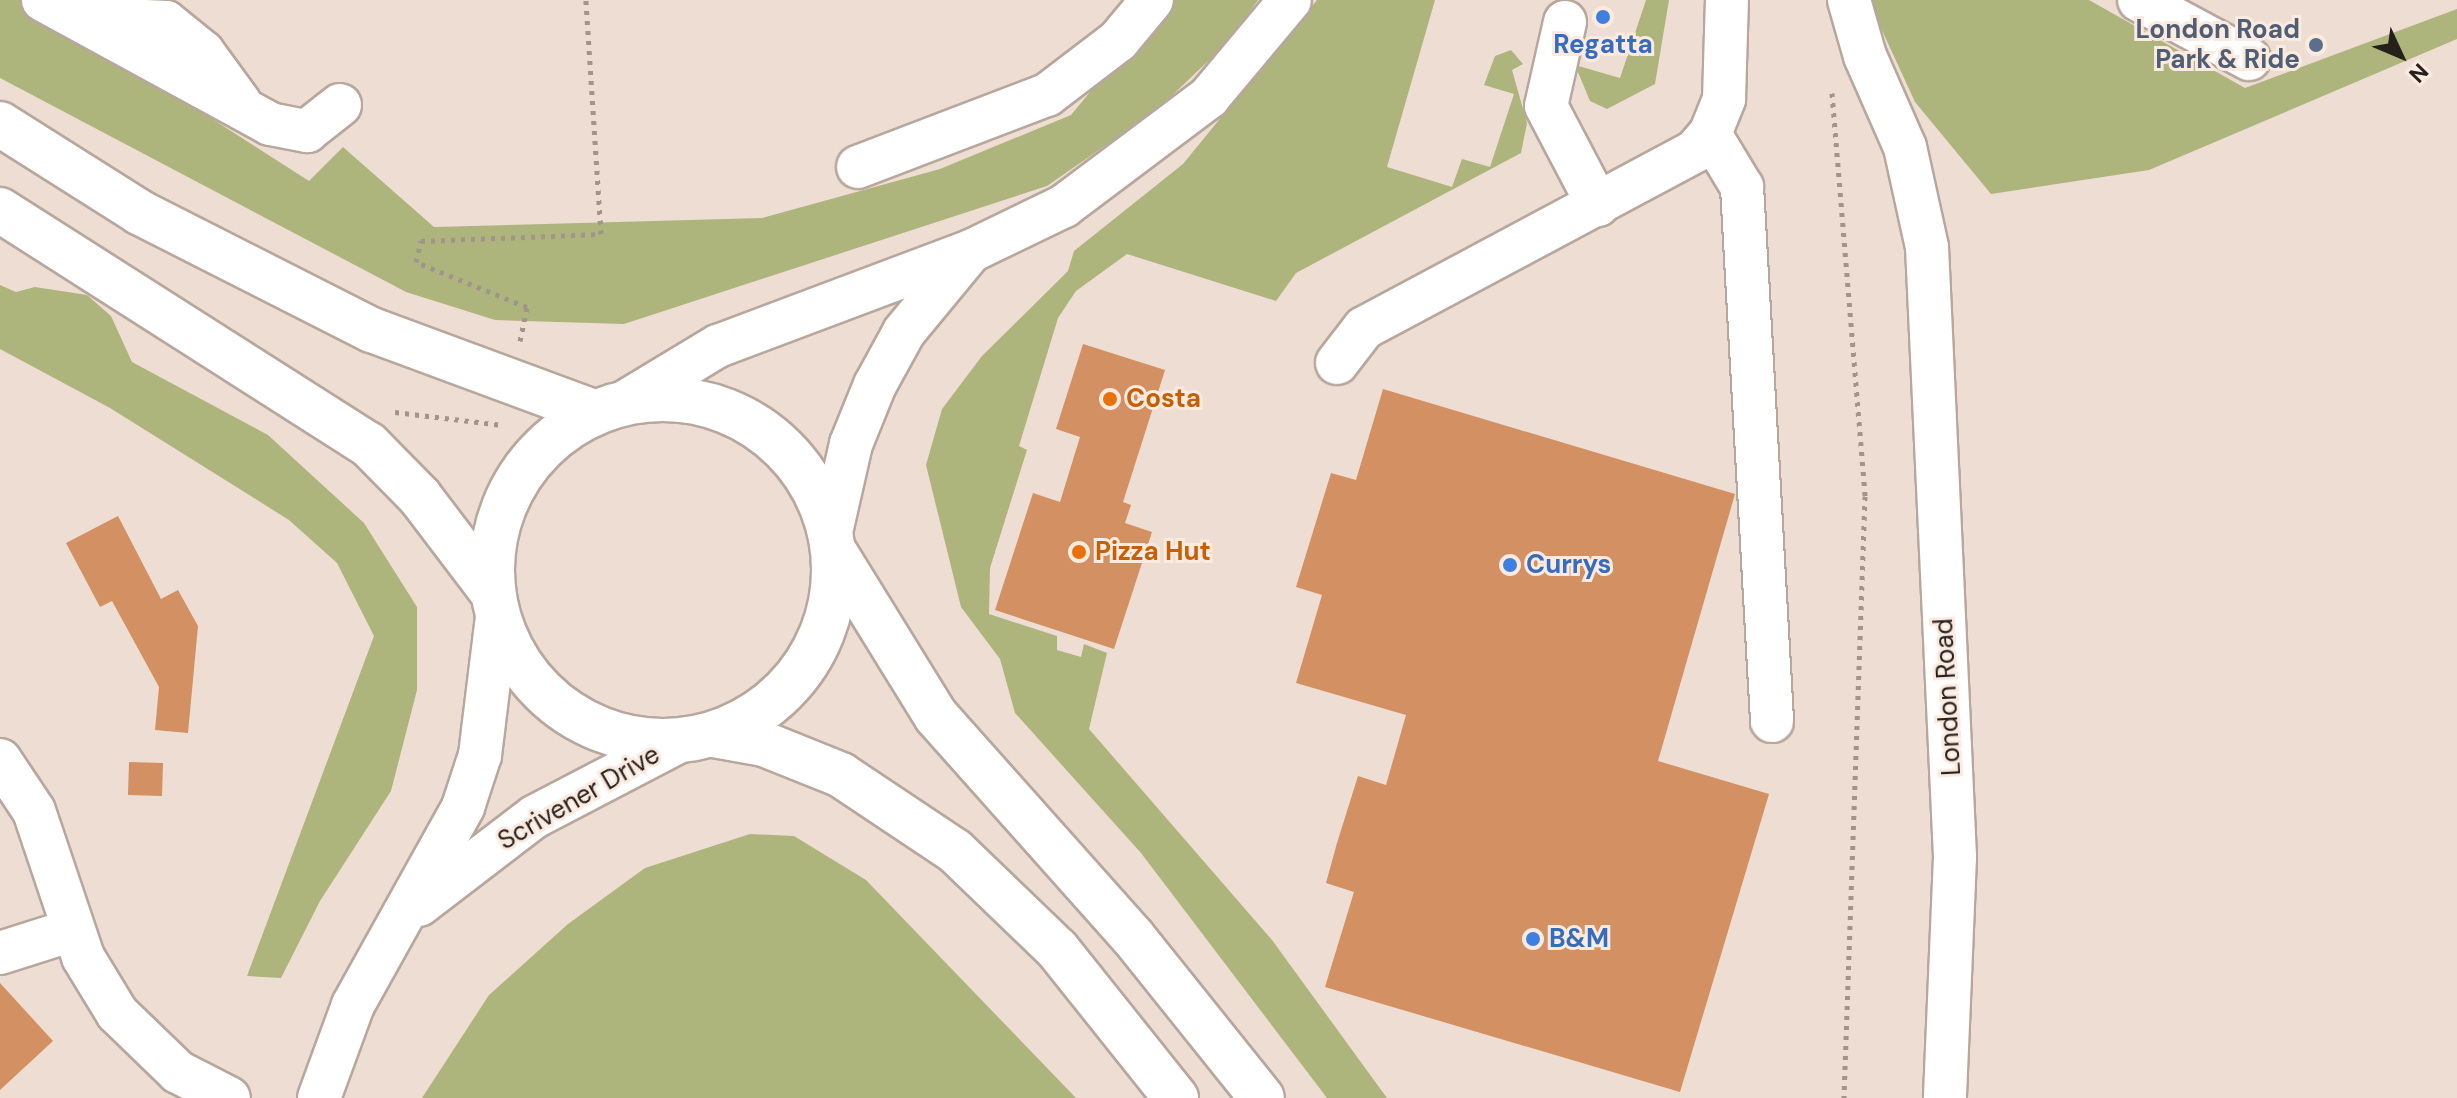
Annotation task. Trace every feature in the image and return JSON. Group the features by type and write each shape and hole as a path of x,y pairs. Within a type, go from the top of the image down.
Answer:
{"main road":[{"path":"0,124 139,212 372,330 609,407"},
{"path":"0,210 368,444 420,497 494,605 529,679 579,721 622,737 696,738 764,744 841,775 955,851 1057,949 1176,1098"},
{"path":"494,605 500,513 524,468 557,434 609,407 690,399 764,430 816,490 833,542 936,716 1133,937 1262,1098"},
{"path":"696,738 754,716 790,686 818,645 834,593 833,542"}],"street":[{"path":"858,167 1047,95 1118,41 1152,0"},
{"path":"609,407 718,346 971,251 1064,206 1157,140 1209,97 1290,0"},
{"path":"1337,363 1364,328 1674,166 1710,134 1724,99 1727,0"},
{"name":"London Road","path":"1849,0 1865,56 1905,147 1927,247 1955,857 1945,1098"},
{"path":"2139,0 2249,59"},
{"path":"57,8 248,114 307,131 340,105"},
{"path":"1565,22 1544,93 1546,106 1598,205"},
{"path":"1710,134 1737,170 1742,187 1772,721"},
{"path":"833,542 851,444 875,385 904,332 971,251"},
{"name":"Scrivener Drive","path":"319,1098 353,1005 407,915 463,807 480,755 494,605"},
{"name":"Scrivener Drive","path":"407,915 534,817 696,738"},
{"path":"0,760 26,795 47,841 72,930 94,979 133,1031 178,1072 229,1098"},
{"path":"0,953 72,930"}],"path":[{"path":"527,307 416,262 421,241 601,234 586,0"},
{"path":"1831,75 1865,496 1844,1098"}],"green space":[{"path":"0,0 26,0 309,181 343,147 434,227 762,218 940,169 1071,115 1166,0 1258,0 1228,42 1158,109 1047,186 624,324 495,320 406,292 0,78"},
{"path":"1317,0 1435,0 1387,167 1452,187 1462,159 1490,167 1514,94 1484,85 1495,56 1511,50 1523,64 1512,70 1527,123 1521,153 1296,273 1276,301 1127,254 1076,291 1058,318 1019,446 1027,450 990,568 989,614 1057,636 1057,650 1081,657 1084,644 1107,653 1089,729 1272,940 1387,1098 1327,1098 1141,853 1015,713 1000,659 961,607 926,465 942,409 982,356 1068,271 1074,251 1183,164"},
{"path":"1646,0 1669,0 1655,84 1607,109 1590,101 1575,65 1620,78"},
{"path":"1868,0 2089,0 2245,88 2457,9 2457,39 2149,170 1991,194 1915,102"},
{"path":"0,285 16,292 35,287 87,295 111,316 132,362 268,435 364,523 417,607 417,690 391,791 320,901 281,978 247,976 374,636 337,563 289,520 110,408 0,349"},
{"path":"750,834 794,836 866,880 1076,1098 422,1098 489,995 568,924 645,868"}],"building":[{"name":"Pizza Hut","path":"1083,344 1165,370 1123,502 1131,505 1125,523 1152,532 1114,649 995,610 1033,493 1060,502 1080,437 1056,429"},
{"path":"1383,389 1735,494 1658,761 1769,794 1680,1092 1325,987 1354,892 1326,883 1337,843 1358,776 1386,785 1406,715 1296,683 1322,595 1296,587 1331,473 1356,480"},
{"path":"118,516 161,599 178,590 198,626 188,733 155,730 159,687 112,601 100,607 66,543"},
{"path":"129,762 163,763 162,796 128,795"},
{"path":"0,983 53,1041 0,1090"}],"place":[{"name":"Regatta","path":"1603,17"},
{"name":"London Road Park & Ride","path":"2316,45"},
{"name":"Costa","path":"1110,399"},
{"name":"Pizza Hut","path":"1079,552"},
{"name":"Currys","path":"1510,565"},
{"name":"B&M","path":"1533,939"}]}
